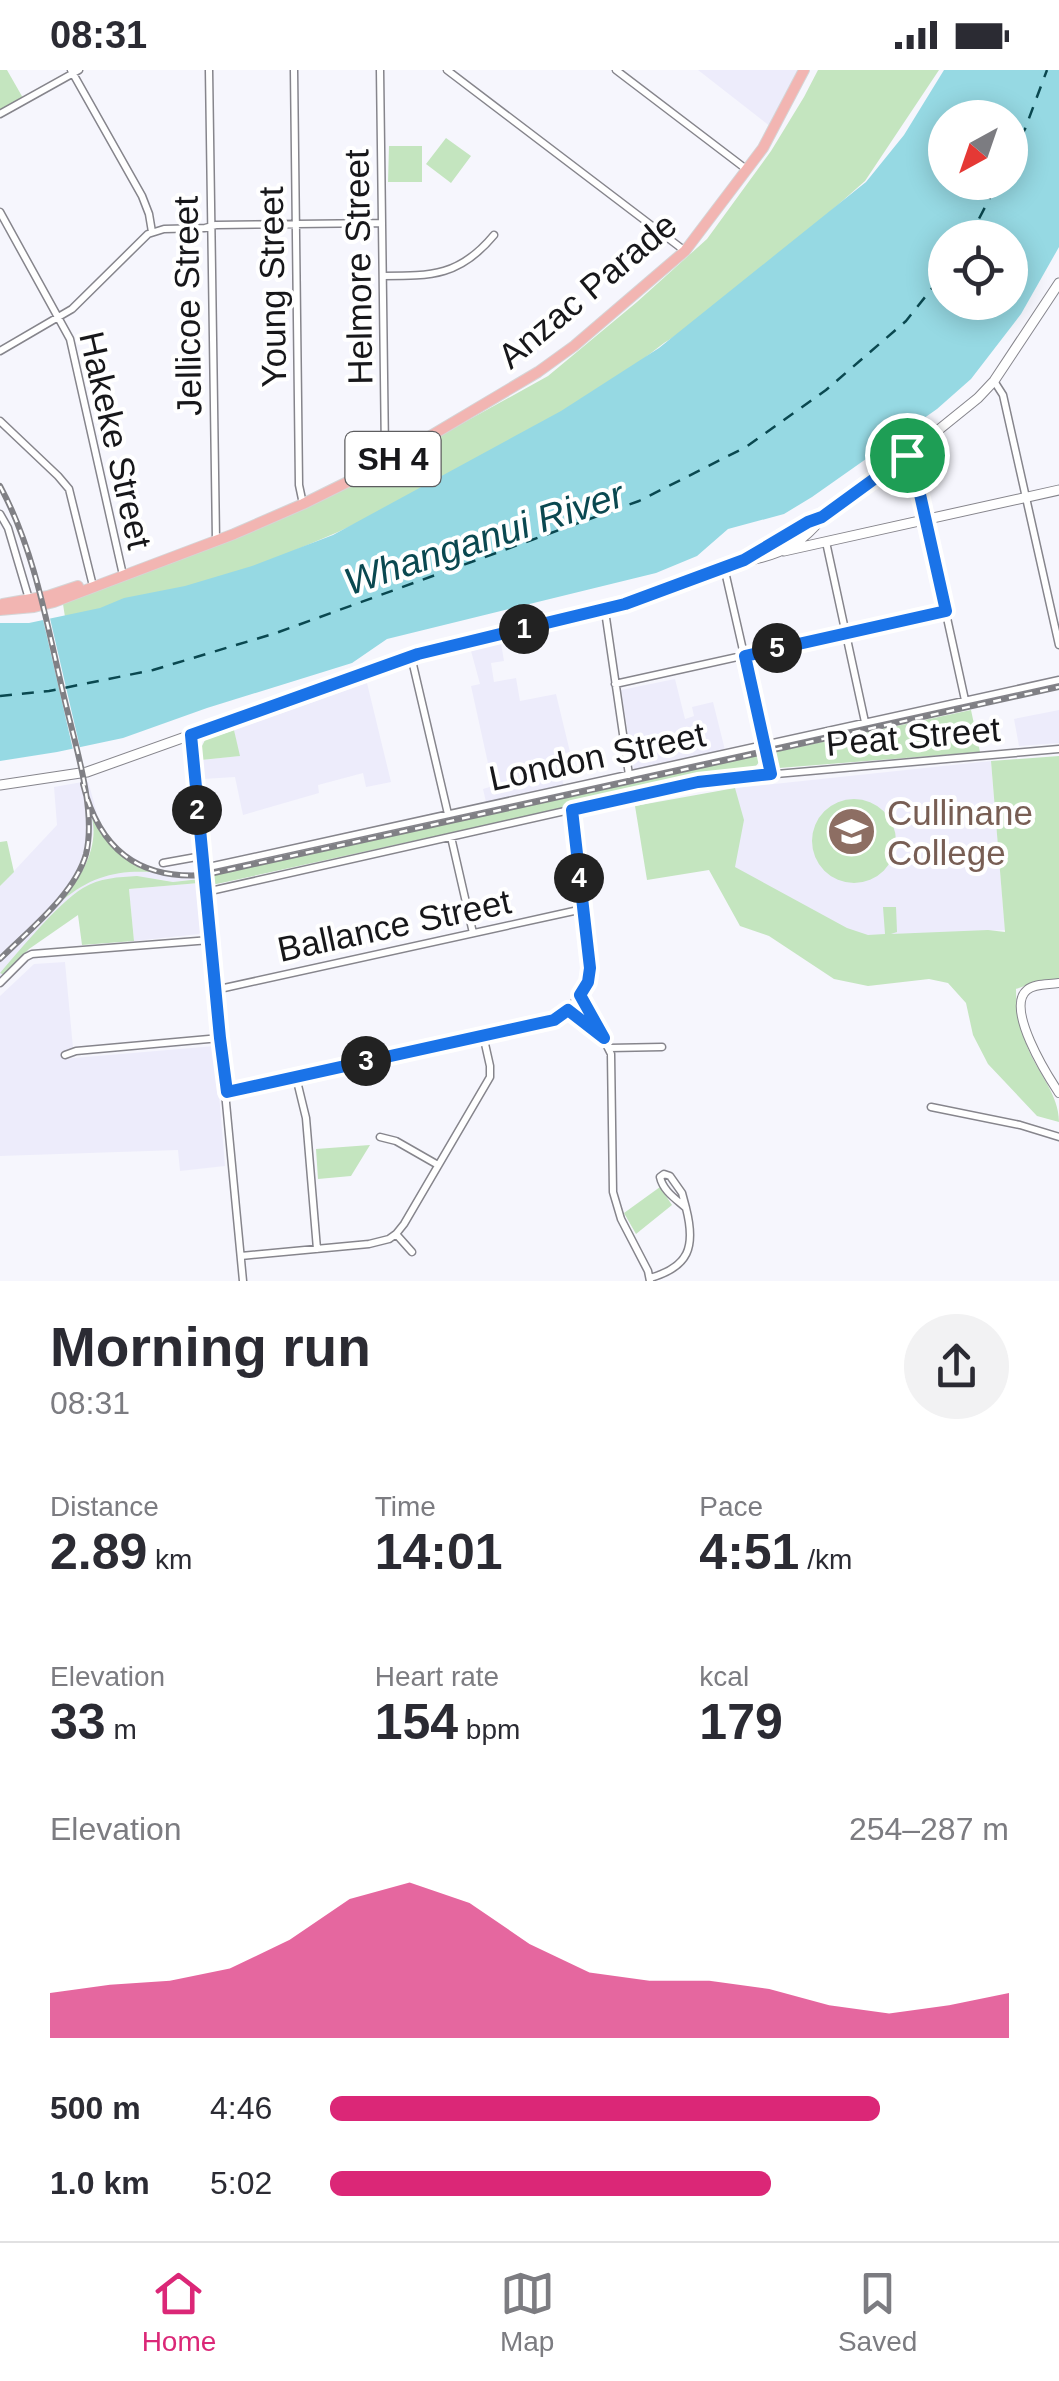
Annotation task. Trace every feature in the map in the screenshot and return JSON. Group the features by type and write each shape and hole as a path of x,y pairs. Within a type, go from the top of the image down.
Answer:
{"main road":[{"name":"Anzac Parade","path":"0,608 54,602 303,504 388,462 538,372 685,251 776,128 804,70"},
{"path":"784,551 822,517 978,398 994,381 1059,284"},
{"path":"744,560 1059,490"},
{"path":"822,517 825,541"},
{"path":"0,785 88,772 411,656 604,610 744,560 822,517"},
{"path":"771,547 825,541"},
{"name":"Anzac Parade","path":"0,608 120,576"}],"street":[{"name":"Jellicoe Street","path":"209,70 216,541"},
{"name":"Young Street","path":"294,70 299,484 303,504"},
{"name":"Helmore Street","path":"380,70 388,462"},
{"path":"447,70 685,251"},
{"path":"616,70 747,170"},
{"path":"0,114 74,71 142,196 152,232"},
{"name":"Hakeke Street","path":"0,212 60,317 73,348 120,576"},
{"path":"0,350 72,309 152,232 211,226 382,223"},
{"path":"383,276 446,272 482,249 494,235"},
{"path":"994,381 1004,394 1059,645"},
{"path":"0,421 69,489 92,582"},
{"path":"907,455 913,465 965,700"},
{"path":"0,514 8,528 29,600"},
{"path":"825,541 865,722"},
{"path":"724,567 771,774"},
{"path":"604,610 628,774"},
{"path":"616,684 946,611"},
{"path":"411,656 448,814"},
{"name":"London Street","path":"204,868 1059,680"},
{"path":"191,735 243,1281"},
{"name":"Peat Street","path":"206,892 698,782 1059,749"},
{"path":"227,1092 554,1020 568,1010 590,976 572,810"},
{"path":"451,836 473,933"},
{"path":"164,863 202,856"},
{"name":"Ballance Street","path":"215,990 583,909"},
{"path":"0,983 26,956 36,953 210,940"},
{"path":"1059,983 1029,988 1021,1006 1033,1048 1059,1093"},
{"path":"580,995 610,1048 613,1192 621,1219 650,1280 684,1260 689,1241 686,1208 682,1193 668,1174 662,1176 660,1181 668,1192 686,1208"},
{"path":"568,1010 604,1038"},
{"path":"241,1256 370,1244 396,1234 490,1077 483,1035"},
{"path":"65,1055 220,1038"},
{"path":"610,1048 662,1047"},
{"path":"296,1076 306,1118 316,1249"},
{"path":"932,1107 1059,1137"},
{"path":"380,1137 396,1141 438,1165"},
{"path":"396,1234 412,1252"}],"shaded area":[{"path":"698,70 801,70 771,127"},
{"path":"501,643 504,661 491,663 494,682 516,678 520,701 556,694 570,752 556,756 564,787 486,802 483,789 493,786 471,686 480,684 471,651"},
{"path":"675,679 685,719 694,716 692,707 713,702 725,750 634,771 621,690"},
{"path":"367,683 391,782 366,787 363,773 318,785 319,793 243,815 235,777 203,779 201,760 239,756 234,730"},
{"path":"1059,710 1059,743 1019,746 1014,719"},
{"name":"Cullinane College","path":"991,761 1005,930 861,937 727,871 701,795 735,788"},
{"path":"88,781 99,821 123,851 146,865 171,872 200,872 200,879 157,879 69,900 1,973 4,975 0,979 0,886 57,825 54,787","holes":["95,825 102,838 122,857 147,870 107,874 68,895 85,865"]},
{"path":"199,883 199,934 134,941 129,889"},
{"path":"65,962 73,1048 62,1059 215,1046 225,1166 180,1171 178,1150 0,1156 0,996 34,964"}],"green space":[{"path":"0,70 7,70 23,98 0,110"},
{"path":"818,70 939,70 865,181 723,306 664,343 612,383 432,487 338,532 237,575 65,617 63,604 214,547 342,490 548,376 707,239 771,151"},
{"path":"446,138 471,156 451,183 426,164"},
{"path":"389,146 422,146 422,182 388,182"},
{"path":"971,710 980,752 779,768 771,753"},
{"path":"234,730 240,756 201,760 205,740"},
{"path":"760,751 762,758 756,766 212,885 210,871"},
{"path":"1059,756 1059,982 1043,980 1016,989 1025,1039 1052,1093 1059,1122 1037,1116 988,1064 973,1035 966,1003 948,983 929,979 868,986 834,979 769,936 740,926 709,870 647,880 635,806 735,788 744,820 735,867 847,928 868,935 885,934 883,907 896,907 897,932 891,934 1005,932 991,761"},
{"path":"854,799 870,802 884,811 893,825 893,857 884,871 870,880 854,883 838,880 824,871 815,857 812,841 815,825 824,811 838,802"},
{"path":"92,818 117,851 151,872 104,877 63,900 91,851"},
{"path":"7,841 14,872 0,886 0,842"},
{"path":"137,876 173,882 200,879 199,883 129,889 134,941 82,945 78,915 29,949 4,975 0,973 73,895 102,880"},
{"path":"370,1145 351,1176 318,1179 316,1149"},
{"path":"660,1187 672,1205 636,1234 624,1213"}],"water":[{"name":"Whanganui River","path":"944,70 1059,70 1059,247 1028,302 1028,220 928,220 928,320 1016,320 971,379 937,409 812,497 784,514 728,529 697,556 656,573 387,639 352,663 123,738 0,761 0,623 29,623 185,586 333,535 561,411 659,348 866,182 904,135"}],"pier":[{"path":"49,614 81,752 74,754 42,615"}],"ferry route":[{"path":"1028,121 1047,70"},
{"path":"978,220 989,200"},
{"path":"0,696 49,691 153,670 276,633 639,501 746,447 826,390 906,321 928,293"}],"railway":[{"path":"0,486 39,589 89,817 86,854 72,883 50,911 0,959"},
{"path":"83,784 99,826 124,855 160,872 205,875 1059,687"}],"place":[{"name":"Cullinane College","path":"852,832"}],"route":[{"path":"907,455 915,472 946,611 745,656 771,774 698,782 572,810 590,968 580,995 604,1038 568,1010 554,1020 227,1092 191,735 418,654 625,604 744,560 822,517 907,455"}]}
